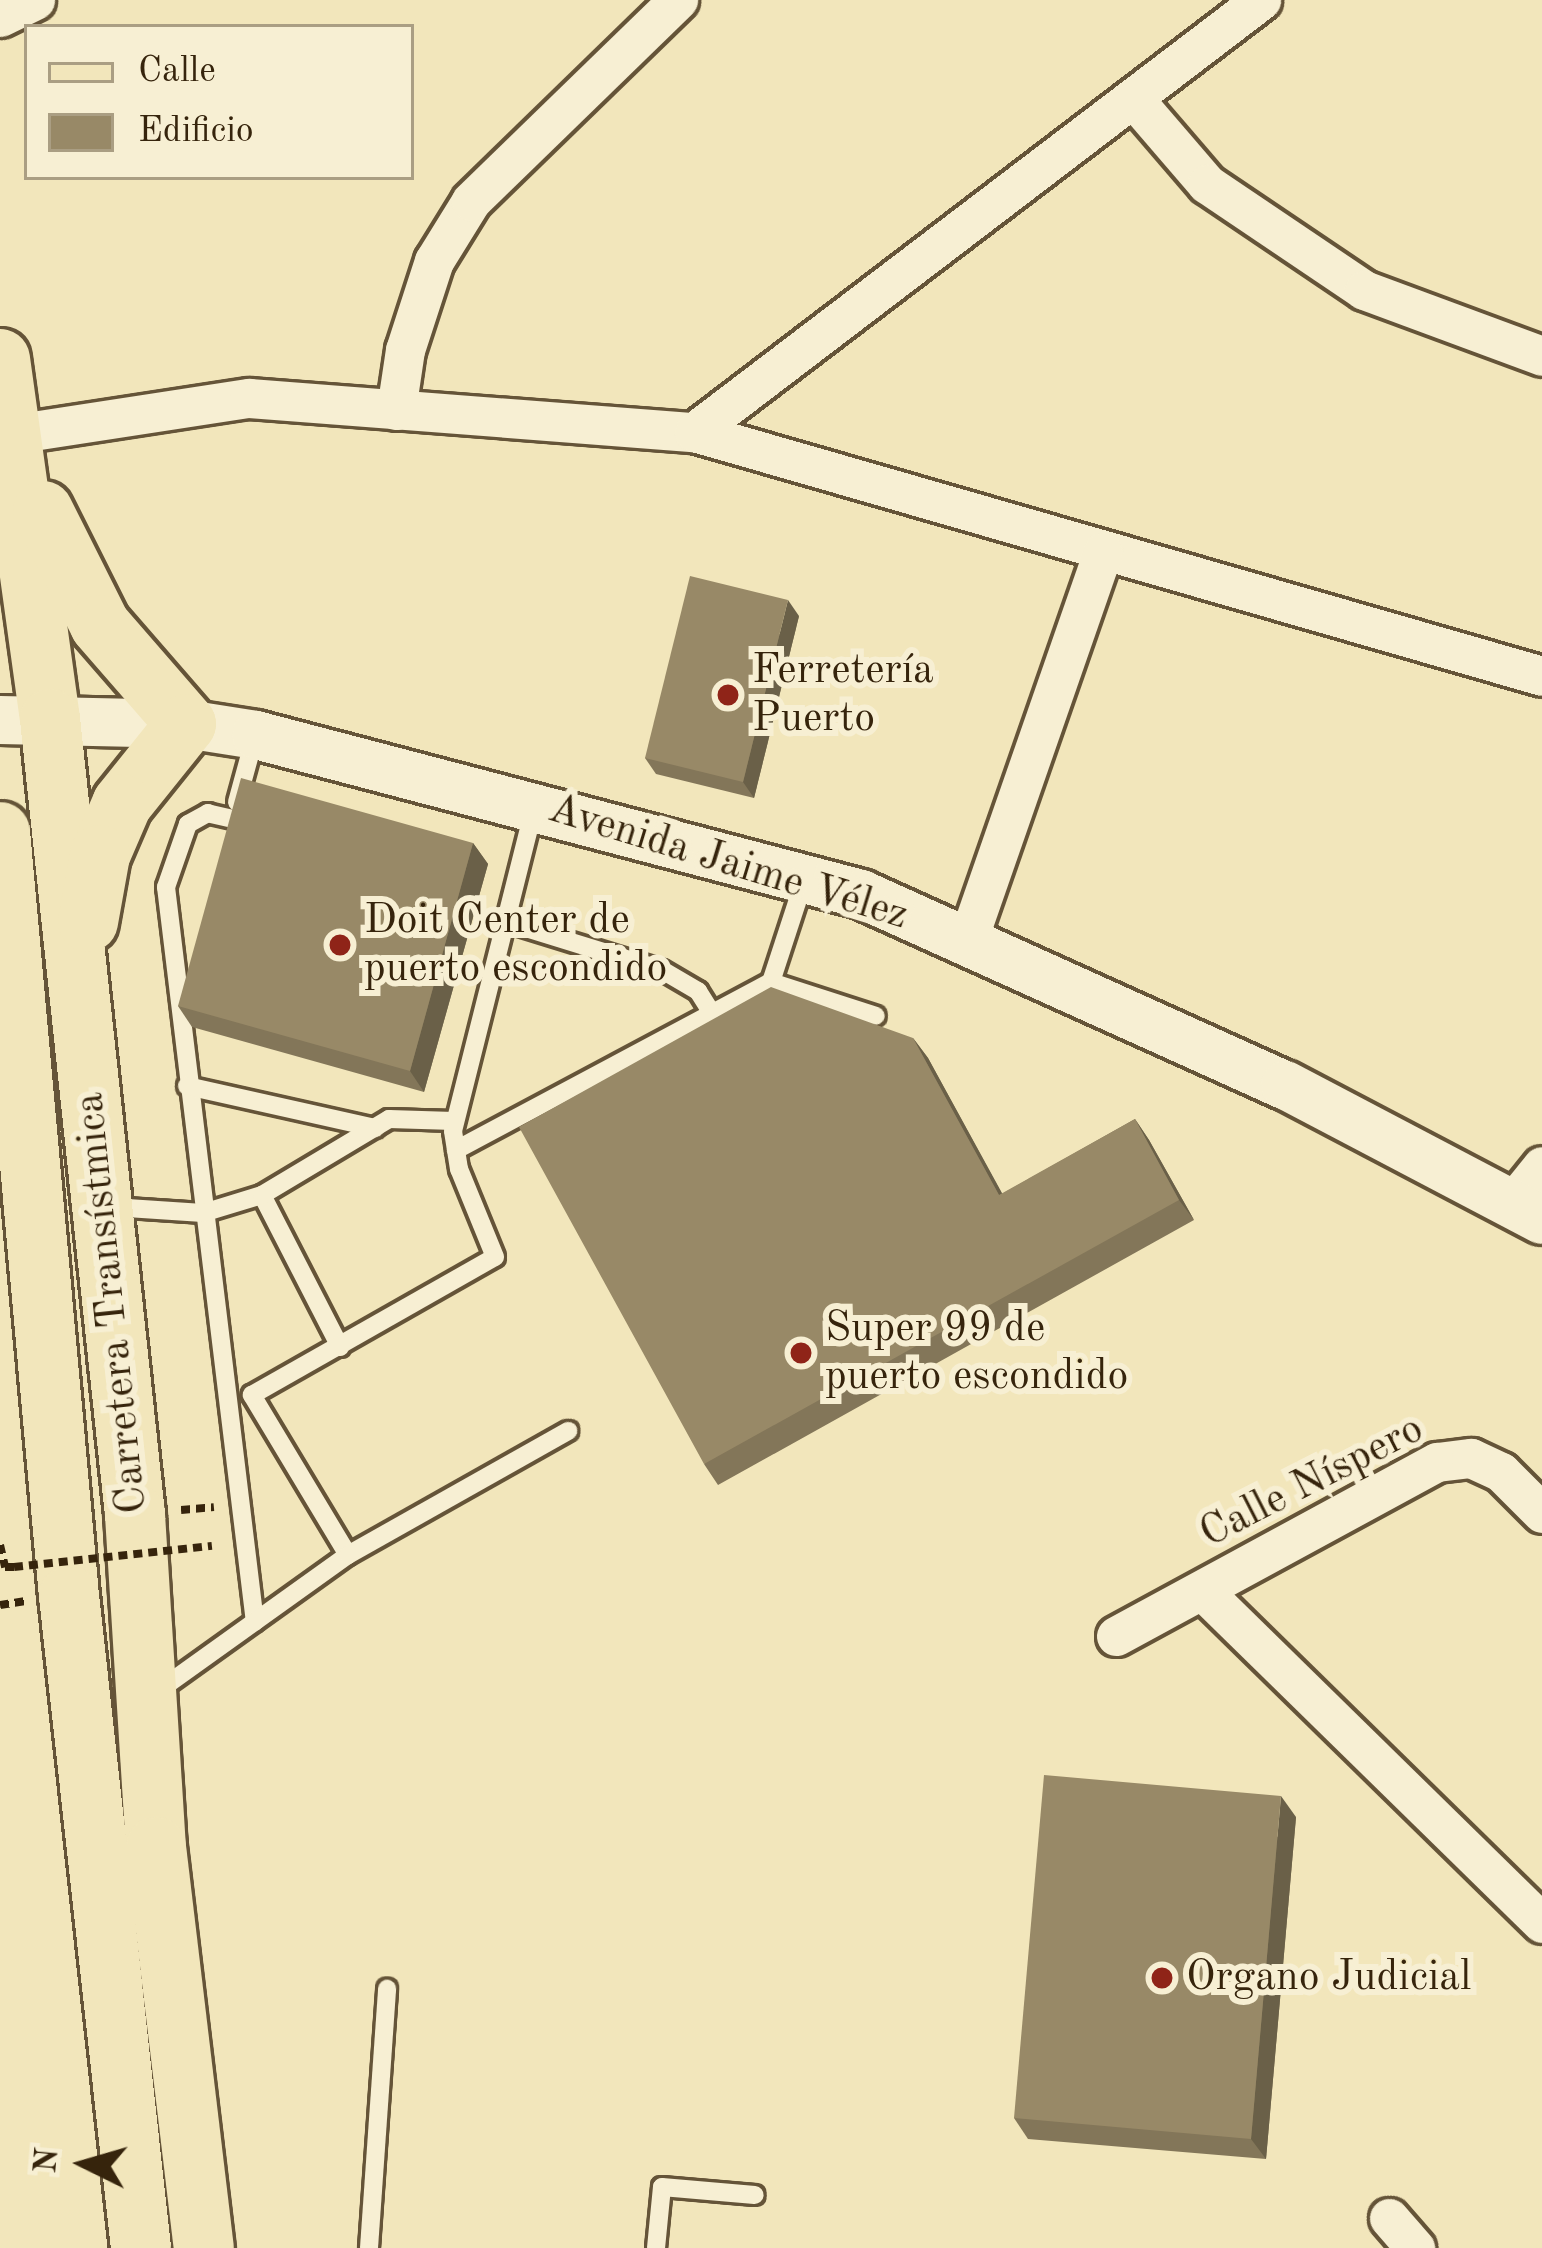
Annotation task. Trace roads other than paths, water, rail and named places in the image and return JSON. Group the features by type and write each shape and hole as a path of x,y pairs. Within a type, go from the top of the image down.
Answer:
{"main road":[{"name":"Carretera Transístmica","path":"0,359 13,434 25,719 79,994 149,1697 156,1847 204,2248"},
{"path":"13,434 80,592 130,664 186,724 134,785 100,855 79,994"},
{"name":"Carretera Transístmica","path":"0,832 69,1596 141,2248"}],"street":[{"path":"0,17 34,0"},
{"path":"396,410 405,350 434,261 471,201 678,0"},
{"path":"694,432 1261,0"},
{"path":"1132,98 1207,184 1364,290 1542,356"},
{"path":"13,434 249,398 694,432 1542,676"},
{"path":"967,942 1103,552"},
{"name":"Avenida Jaime Vélez","path":"25,719 186,724 256,735 535,804 805,879 967,942 1532,1196"},
{"name":"Calle Níspero","path":"1116,1636 1437,1462 1471,1458 1501,1472 1542,1513"},
{"path":"1204,1592 1542,1923"},
{"path":"1389,2218 1415,2248"}],"lane":[{"path":"255,1622 166,887 172,854 188,824 208,813 231,827 256,735"},
{"path":"225,1404 340,1347 495,1257 456,1150 454,1120 535,804"},
{"path":"456,1150 771,982 805,879"},
{"path":"503,922 662,970 698,991 712,1013"},
{"path":"771,982 876,1016"},
{"path":"187,1086 375,1128"},
{"path":"100,1206 203,1213 262,1195 375,1128 417,1114 454,1120"},
{"path":"262,1195 340,1347"},
{"path":"251,1395 348,1555"},
{"path":"149,1697 348,1555 568,1431"},
{"path":"369,2248 387,1989"},
{"path":"656,2248 662,2187 755,2195"}],"place":[{"name":"Ferretería Puerto","path":"728,695"},
{"name":"Doit Center de puerto escondido","path":"340,945"},
{"name":"Super 99 de puerto escondido","path":"801,1353"},
{"name":"Organo Judicial","path":"1162,1978"}]}
